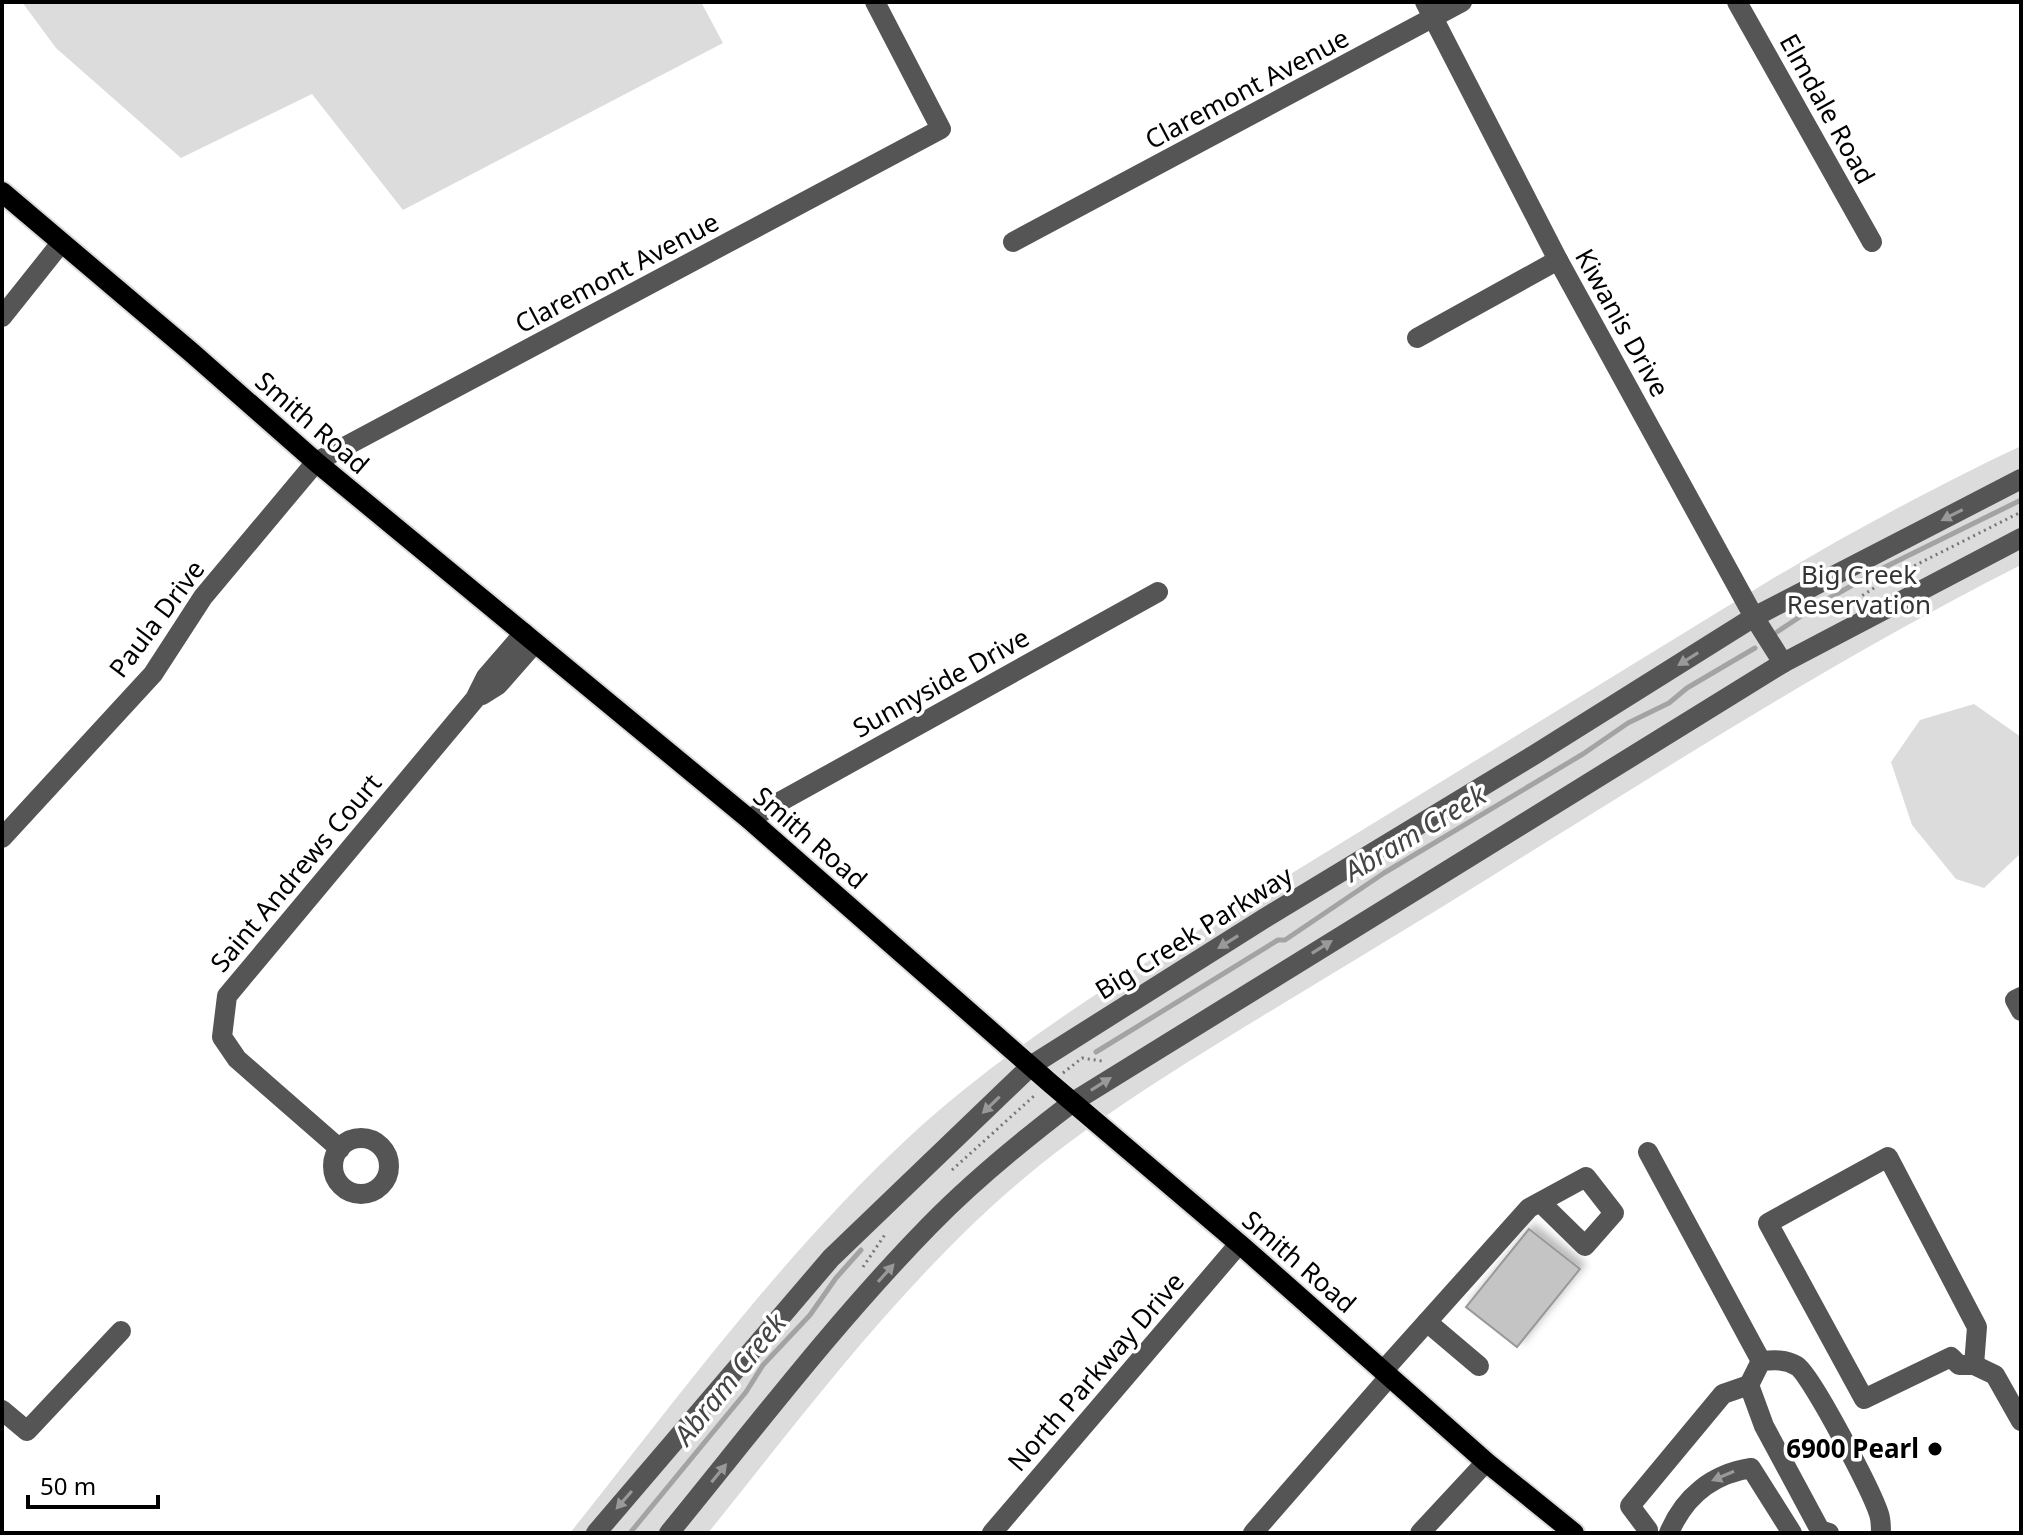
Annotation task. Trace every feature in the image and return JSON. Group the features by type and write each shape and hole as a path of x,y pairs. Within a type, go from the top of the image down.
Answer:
{"main road":[{"name":"Smith Road","path":"2,192 316,462 749,819 1564,1530"}],"street":[{"name":"Claremont Avenue","path":"316,462 941,129 875,2"},
{"name":"Claremont Avenue","path":"1013,242 1429,10 1462,2"},
{"name":"Elmdale Road","path":"1737,2 1872,242"},
{"name":"Kiwanis Drive","path":"1429,10 1558,260 1754,617 1783,663"},
{"path":"2,317 61,243"},
{"path":"1417,338 1558,260"},
{"name":"Paula Drive","path":"2,838 153,674 203,597 316,462"},
{"name":"Big Creek Parkway","path":"596,1533 831,1258 1032,1065 1754,617 2021,479"},
{"path":"669,1533 855,1307 931,1224 1016,1146 1073,1102 1783,663 2021,538"},
{"name":"Sunnyside Drive","path":"749,819 1158,592"},
{"name":"Saint Andrews Court","path":"340,1149 237,1059 222,1037 227,996 475,699 486,677 530,638"},
{"path":"2021,997 2015,1000 2021,1011"},
{"path":"1648,1152 1761,1361"},
{"path":"1961,1362 1977,1327 1888,1157 1768,1223 1864,1399 1961,1362 1995,1375 2021,1421"},
{"path":"1253,1533 1427,1322 1529,1208 1540,1202"},
{"name":"North Parkway Drive","path":"992,1533 1239,1244"},
{"path":"1427,1322 1479,1366"},
{"path":"2,1410 27,1431 121,1331"},
{"path":"1761,1361 1782,1360 1800,1368 1828,1411 1869,1491 1880,1516 1881,1533"},
{"path":"1761,1361 1749,1385 1723,1394 1630,1506 1654,1532 1708,1482 1729,1472 1751,1468 1792,1533"},
{"path":"1749,1385 1764,1426 1810,1514 1820,1530 1829,1533"},
{"path":"1420,1533 1486,1462"}],"path":[{"path":"1825,619 1888,579 2021,512"}],"green space":[{"path":"22,2 701,2 723,43 403,210 312,94 181,158 56,48"},
{"name":"Big Creek Reservation","path":"2021,446 2021,565 1872,645 1725,732 1212,1047 1081,1134 990,1208 914,1284 843,1365 708,1533 570,1533 732,1329 817,1231 908,1138 996,1065 1137,968 1767,582 1892,511"},
{"path":"1974,704 2021,737 2021,853 1984,888 1956,879 1912,825 1891,762 1920,720"}],"building":[{"path":"1529,1229 1580,1269 1517,1347 1466,1307"}],"waterway":[{"name":"Abram Creek","path":"1777,632 1879,570 2021,500"},
{"name":"Abram Creek","path":"1096,1052 1278,940 1285,940 1384,873 1583,754 1628,723 1669,703 1687,688 1755,648"},
{"name":"Abram Creek","path":"630,1533 746,1392 763,1365 810,1315 861,1250"}],"place":[{"name":"6900 Pearl","path":"1935,1449"}]}
